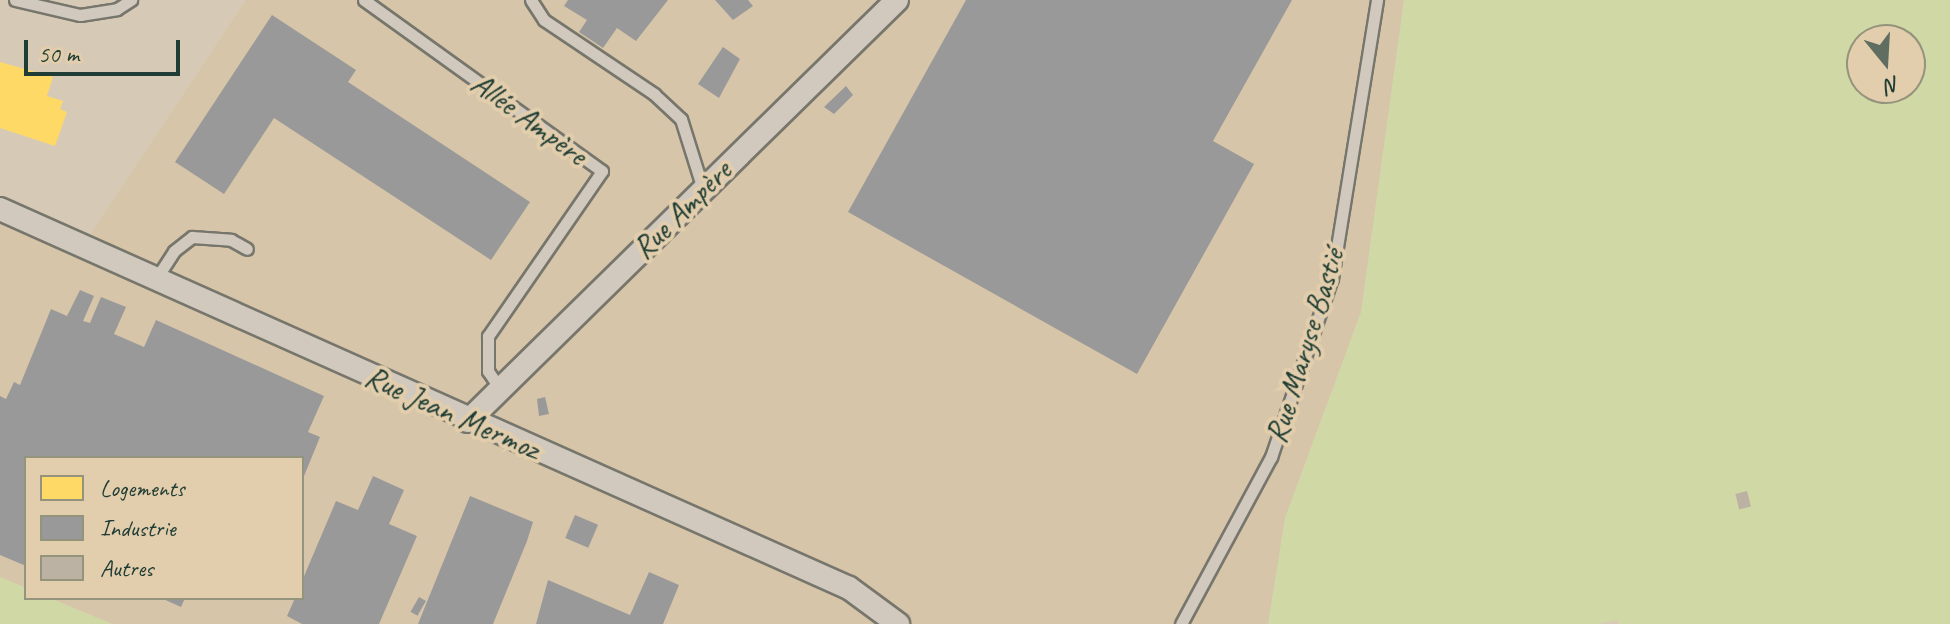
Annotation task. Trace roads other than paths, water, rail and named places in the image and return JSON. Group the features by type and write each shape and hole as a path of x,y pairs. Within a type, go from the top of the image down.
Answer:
{"street":[{"name":"Rue Ampère","path":"468,421 897,0"},
{"name":"Rue Jean Mermoz","path":"0,209 468,421 849,588 898,624"}],"lane":[{"path":"15,0 80,15 117,9 131,0"},
{"name":"Allée Ampère","path":"364,0 602,171 488,336 484,354 500,389"},
{"path":"531,0 544,20 654,94 681,119 703,189"},
{"name":"Rue Maryse Bastié","path":"1181,624 1271,457 1332,278 1377,0"},
{"path":"156,279 174,251 192,237 231,240 247,249"}]}
